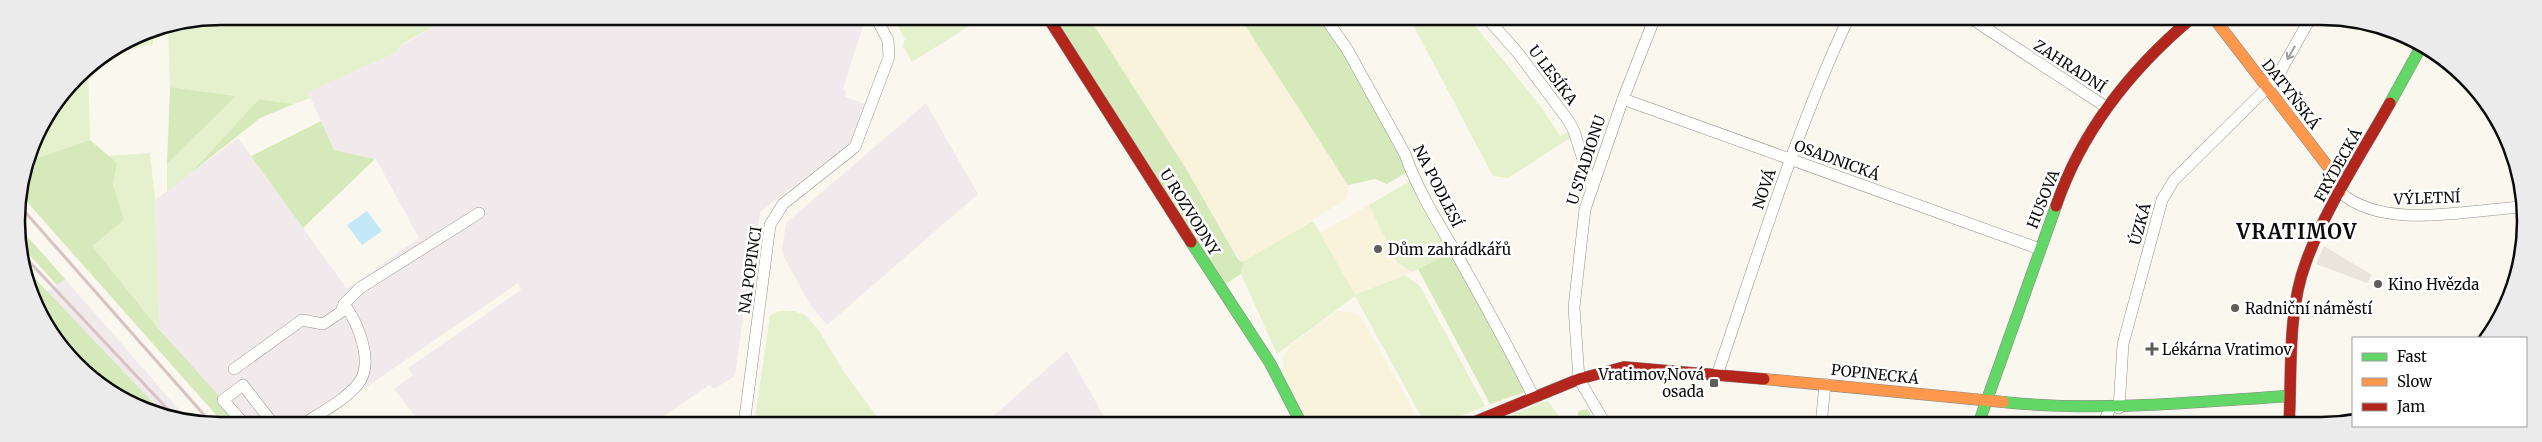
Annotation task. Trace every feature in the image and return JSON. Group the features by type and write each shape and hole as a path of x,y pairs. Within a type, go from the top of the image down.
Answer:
{"street":[{"name":"NA POPINCI","path":"745,417 770,225 783,204 855,147 889,56 888,40 880,25"},
{"name":"U ROZVODNY","path":"1053,25 1232,309 1270,363 1298,417"},
{"name":"NA PODLESÍ","path":"1330,25 1347,49 1405,154 1428,204 1511,351 1534,398"},
{"name":"U LESÍKA","path":"1494,25 1518,53 1568,120 1574,131 1592,188"},
{"name":"U STADIONU","path":"1579,380 1574,307 1584,209 1652,25"},
{"name":"NOVÁ","path":"1717,375 1790,159 1827,62 1845,25"},
{"name":"ZAHRADNÍ","path":"1980,25 2106,107"},
{"name":"HUSOVA","path":"1981,417 2063,185 2106,107 2160,45 2184,25"},
{"name":"DATYŇSKÁ","path":"2219,25 2330,168 2340,192"},
{"name":"ÚZKÁ","path":"2108,417 2114,408 2123,344 2162,200 2179,175 2276,79 2306,25"},
{"name":"FRÝDECKÁ","path":"2289,417 2297,301 2305,263 2321,227 2419,51"},
{"name":"OSADNICKÁ","path":"1623,99 2040,249"},
{"name":"VÝLETNÍ","path":"2340,192 2355,205 2394,215 2424,215 2517,207"},
{"path":"234,369 302,320 322,324 341,312 344,304 360,288 479,213"},
{"path":"313,417 349,392 358,383 363,374 363,342 351,313 344,304"},
{"name":"POPINECKÁ","path":"1487,417 1579,380 1624,368 1825,384 2051,407 2114,408 2290,396"},
{"path":"1579,380 1601,417"},
{"path":"1823,417 1825,384"},
{"path":"238,417 223,400 243,385 268,417"}],"shaded area":[{"path":"436,25 863,25 843,89 846,91 845,97 865,104 853,141 760,212 750,290 742,294 745,302 735,376 714,389 709,385 663,417 416,417 394,389 413,375 408,368 521,290 518,283 323,417 236,417 160,330 155,200 238,138 347,289 419,238 376,159 334,150 308,92 397,52 402,45"},
{"path":"1094,25 1245,25 1348,185 1347,198 1285,238 1241,262 1188,172"},
{"path":"926,103 978,194 827,325 811,306 784,257 782,250 786,223"},
{"path":"1369,205 1397,262 1412,272 1355,295 1319,233"},
{"path":"2324,246 2372,275 2367,283 2316,264"},
{"path":"65,279 182,413 157,406 47,292"},
{"path":"1336,311 1353,312 1360,316 1415,417 1304,417 1284,372 1283,356 1291,345"},
{"path":"1067,351 1104,417 992,417"}],"green space":[{"path":"208,25 436,25 402,44 397,52 308,92 310,98 294,104 259,99 191,173 167,192 167,164 236,96 170,87 168,32 170,32"},
{"path":"897,25 971,25 912,62 903,46 905,39"},
{"path":"1058,25 1094,25 1188,172 1238,259 1241,262 1244,261 1241,274 1223,286"},
{"path":"1245,25 1325,25 1340,47 1409,171 1387,184 1375,179 1348,185"},
{"path":"1413,25 1475,25 1542,108 1560,136 1570,131 1573,136 1508,178 1493,176"},
{"path":"153,37 153,44 123,51"},
{"path":"88,77 90,140 35,159 45,134 58,112"},
{"path":"170,87 236,96 167,164"},
{"path":"259,99 294,104 260,118 191,173"},
{"path":"321,121 334,150 375,159 303,228 251,156"},
{"path":"90,140 117,163 113,184 124,220 92,246 158,328 238,417 218,417 26,201 35,159"},
{"path":"150,153 155,200 160,330 92,246 124,220 113,184 117,163 108,156"},
{"path":"1412,180 1453,252 1412,272 1397,262 1369,205"},
{"path":"1313,221 1355,295 1405,275 1420,286 1485,406 1459,417 1422,417 1355,296 1277,354 1241,274 1244,261"},
{"path":"25,234 65,279 57,285 28,254"},
{"path":"1453,252 1525,392 1490,404 1418,269"},
{"path":"33,277 157,407 123,391 82,360 51,319"},
{"path":"778,311 794,311 805,315 820,332 842,369 877,417 755,417 770,316"},
{"path":"1548,401 1559,417 1507,417"},
{"path":"1587,409 1592,417 1578,417 1578,411"}],"water":[{"path":"367,211 382,231 362,245 347,225"}],"railway":[{"path":"25,212 206,417"},
{"path":"30,262 168,409"}],"traffic: fast":[{"path":"2390,103 2419,51"},
{"path":"1981,417 2056,206"},
{"path":"1191,242 1270,363 1298,417"},
{"path":"2003,402 2039,405 2111,406 2290,396"}],"traffic: slow":[{"path":"2219,25 2329,168 2340,192"},
{"path":"1764,379 2003,402"}],"traffic: jam":[{"path":"1053,25 1191,242"},
{"path":"2056,206 2080,152 2111,102 2150,57 2184,25"},
{"path":"2289,417 2293,322 2300,281 2306,262 2323,222 2390,103"},
{"path":"1486,417 1579,379 1624,367 1764,379"}],"place":[{"name":"Dům zahrádkářů","path":"1378,249"},
{"name":"Kino Hvězda","path":"2378,284"},
{"name":"Radniční náměstí","path":"2235,308"},
{"name":"Lékárna Vratimov","path":"2152,349"},
{"name":"Vratimov,Nová osada","path":"1714,383"}],"district":[{"name":"VRATIMOV","path":"2297,231"}]}
